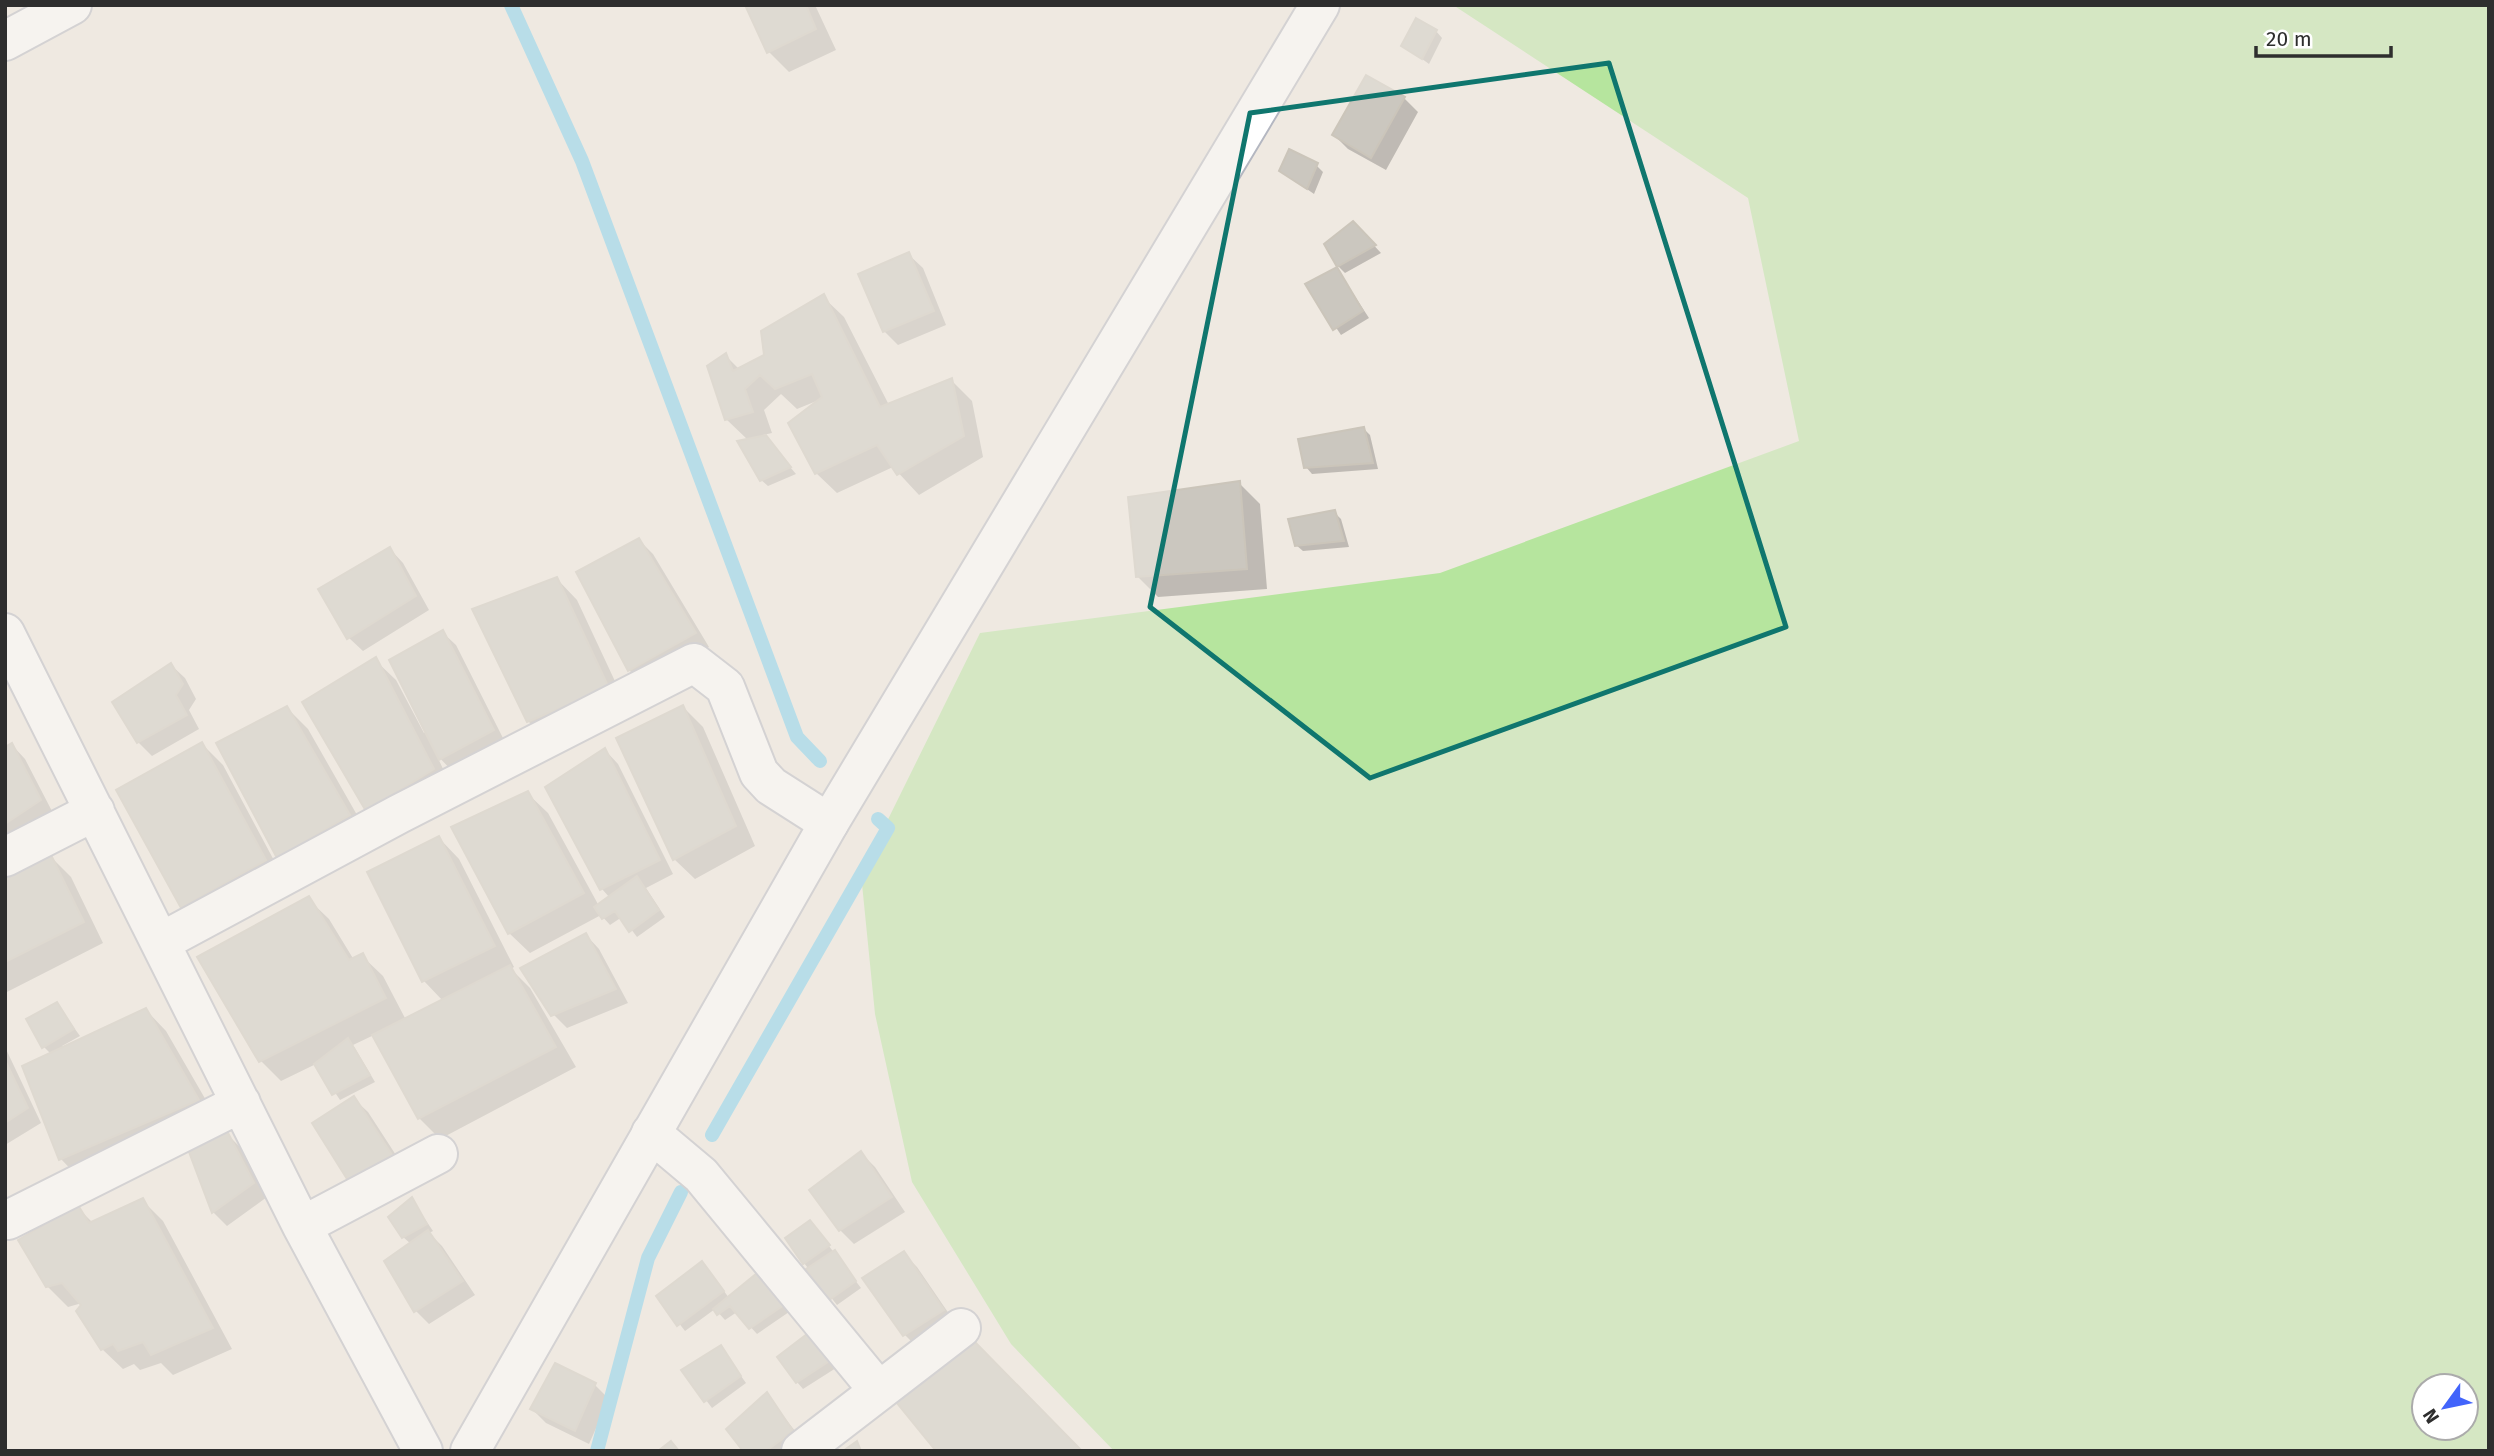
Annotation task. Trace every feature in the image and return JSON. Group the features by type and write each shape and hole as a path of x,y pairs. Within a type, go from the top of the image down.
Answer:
{"street":[{"path":"5,41 72,5"},
{"path":"470,1451 829,823 1320,5"},
{"path":"5,633 302,1226 423,1451"},
{"path":"161,942 399,814 694,663 725,687 758,773 771,786 829,823"},
{"path":"5,857 95,811"},
{"path":"8,1220 241,1103"},
{"path":"651,1133 701,1175 879,1391"},
{"path":"302,1226 438,1154"},
{"path":"801,1451 961,1328"}],"highlighted area":[{"path":"1609,63 1786,627 1370,778 1150,607 1250,113"}],"green space":[{"path":"1453,5 2489,5 2489,1451 1114,1451 1011,1344 912,1182 875,1014 861,874 980,633 1440,573 1799,441 1748,198"}],"building":[{"path":"745,5 806,5 816,29 767,53"},
{"path":"1416,18 1437,30 1422,59 1401,46"},
{"path":"1366,75 1405,97 1371,158 1332,135"},
{"path":"1289,149 1318,163 1307,189 1279,171"},
{"path":"1353,221 1376,245 1337,267 1324,244"},
{"path":"909,252 934,311 883,332 858,274"},
{"path":"1337,267 1363,311 1333,330 1305,284"},
{"path":"824,294 880,407 952,378 964,436 897,475 877,445 815,474 788,423 822,397 812,374 775,389 760,375 745,389 753,412 725,420 707,366 726,353 733,371 764,355 761,331"},
{"path":"1364,427 1373,463 1304,468 1298,439"},
{"path":"766,435 791,467 760,481 737,441"},
{"path":"1240,481 1247,569 1136,577 1128,497"},
{"path":"1335,510 1344,541 1295,546 1288,519"},
{"path":"639,538 696,633 628,671 576,572"},
{"path":"390,547 416,596 347,639 318,589"},
{"path":"557,577 609,688 527,722 472,609"},
{"path":"443,630 494,730 439,760 389,660"},
{"path":"376,657 434,769 366,811 302,702"},
{"path":"171,663 183,684 176,695 187,715 137,743 112,702"},
{"path":"683,705 736,826 673,860 616,738"},
{"path":"287,706 350,815 277,858 216,743"},
{"path":"202,742 266,860 181,908 116,790"},
{"path":"12,743 41,800 5,824 5,747"},
{"path":"605,748 660,860 600,890 545,787"},
{"path":"528,791 584,893 508,934 451,827"},
{"path":"439,836 495,946 422,982 367,872"},
{"path":"51,855 84,922 5,962 5,878"},
{"path":"637,876 659,910 629,932 615,911 602,919 594,907"},
{"path":"309,896 349,960 363,953 386,998 259,1062 197,957"},
{"path":"586,933 616,989 551,1016 520,968"},
{"path":"510,965 556,1047 418,1119 372,1035"},
{"path":"57,1002 74,1029 42,1048 26,1019"},
{"path":"146,1008 199,1100 59,1160 22,1066"},
{"path":"348,1038 370,1075 332,1095 314,1064"},
{"path":"5,1060 28,1108 5,1123"},
{"path":"354,1096 392,1155 349,1182 312,1123"},
{"path":"227,1131 254,1183 212,1213 189,1152"},
{"path":"861,1151 892,1197 839,1231 809,1190"},
{"path":"412,1197 427,1224 402,1238 388,1217"},
{"path":"143,1198 213,1328 151,1355 143,1342 118,1351 113,1344 101,1350 76,1311 81,1305 62,1283 46,1287 18,1240 78,1205 89,1223"},
{"path":"810,1220 830,1245 803,1264 785,1238"},
{"path":"428,1230 463,1281 414,1312 384,1261"},
{"path":"835,1250 856,1281 829,1300 806,1269"},
{"path":"904,1251 944,1310 903,1336 862,1278"},
{"path":"702,1261 724,1291 677,1326 656,1296"},
{"path":"762,1269 784,1305 749,1329 730,1306 717,1315 713,1309"},
{"path":"811,1331 831,1360 796,1383 777,1357"},
{"path":"972,1339 1082,1451 936,1451 892,1397"},
{"path":"721,1345 741,1376 704,1402 681,1370"},
{"path":"555,1363 596,1383 575,1431 530,1409"},
{"path":"767,1392 793,1431 766,1451 743,1451 726,1429"},
{"path":"671,1441 679,1451 658,1451"},
{"path":"857,1441 861,1451 843,1451"}],"waterway":[{"path":"511,5 582,161 797,737 820,761"},
{"path":"712,1135 888,828 878,819"},
{"path":"597,1451 648,1258 681,1192"}]}
